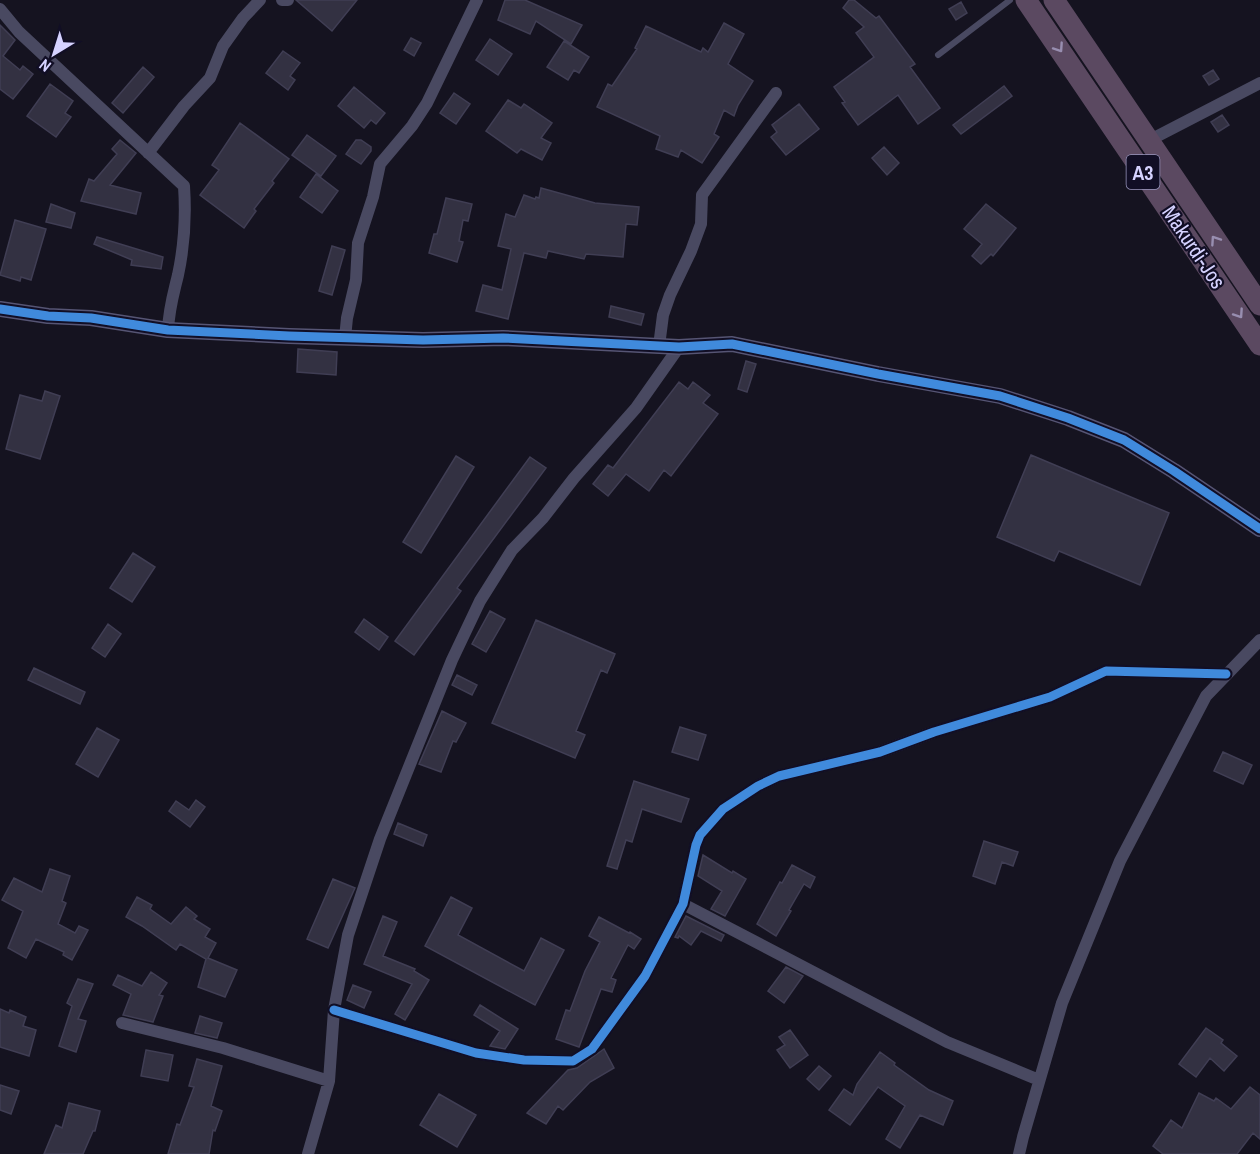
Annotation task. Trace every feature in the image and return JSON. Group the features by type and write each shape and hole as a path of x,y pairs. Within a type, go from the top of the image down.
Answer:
{"highway":[{"name":"Makurdi-Jos","path":"1026,0 1260,345"},
{"name":"Makurdi-Jos","path":"1054,0 1260,305"}],"street":[{"path":"148,153 184,106 210,78 223,46 243,18 260,0"},
{"path":"282,0 288,0"},
{"path":"345,338 347,318 357,280 358,243 373,197 380,164 427,104 477,0"},
{"path":"0,9 34,47 184,186 182,251 169,305 168,330"},
{"path":"1148,141 1260,83"},
{"path":"658,346 663,315 701,224 702,195 776,93"},
{"path":"0,309 48,316 91,318 168,330 423,340 503,338 679,347 732,344 1000,396 1068,418 1124,440 1260,529"},
{"path":"308,1154 328,1081 334,1010 348,935 380,839 452,660 480,602 512,550 543,518 574,478 636,408 679,347"},
{"path":"1019,1154 1062,1003 1120,861 1206,696 1260,640"},
{"path":"334,1010 476,1053 524,1060 573,1061 592,1049 650,967 683,904 700,835 723,809 758,786 779,776 880,752 934,732 1050,697 1106,671 1226,674"},
{"path":"683,904 947,1042 1039,1080"},
{"path":"122,1023 223,1048 328,1081"}],"lane":[{"path":"938,55 1010,0"}],"building":[{"path":"296,0 357,0 332,31"},
{"path":"505,0 525,0 582,25 571,44 536,21 530,34 498,20"},
{"path":"849,0 854,0 876,18 879,16 915,64 910,67 940,108 918,124 898,95 858,125 842,103 845,102 834,87 874,57 856,33 864,27 843,8"},
{"path":"961,2 967,13 956,20 949,9"},
{"path":"724,23 744,34 728,64 753,81 734,116 724,110 714,134 719,137 702,163 681,150 678,157 656,149 660,136 597,107 608,84 612,86 637,49 635,48 646,26 701,52 703,48 708,52"},
{"path":"0,25 15,40 3,56 20,70 23,66 33,74 13,99 0,89"},
{"path":"411,38 421,43 414,56 404,50"},
{"path":"490,39 512,54 498,75 476,60"},
{"path":"564,41 589,57 579,73 574,70 568,80 547,67"},
{"path":"283,51 300,63 290,76 295,80 288,90 266,73"},
{"path":"143,67 154,77 123,113 112,103"},
{"path":"1213,70 1219,79 1209,85 1203,76"},
{"path":"50,84 73,101 65,113 71,117 56,137 27,116"},
{"path":"1004,86 1012,96 961,134 953,125"},
{"path":"354,87 385,113 376,124 371,120 364,128 338,106"},
{"path":"454,93 470,104 456,124 440,113"},
{"path":"508,100 521,108 524,104 552,123 541,138 551,143 542,160 521,149 517,153 486,131"},
{"path":"799,104 819,129 786,155 771,137 777,132 772,125"},
{"path":"1222,115 1229,125 1218,132 1211,122"},
{"path":"240,123 289,159 272,181 274,183 254,209 256,211 244,228 200,195 219,170 212,165"},
{"path":"307,135 336,156 321,176 292,155"},
{"path":"120,140 136,153 110,185 141,193 136,214 81,201 89,179 94,181 117,154 112,149"},
{"path":"356,140 361,140 371,147 371,151 361,164 346,154"},
{"path":"884,147 899,163 887,175 872,158"},
{"path":"316,174 338,191 322,213 300,197"},
{"path":"541,188 595,203 639,207 637,225 626,224 623,257 586,254 584,259 548,251 546,258 524,253 508,319 476,311 483,285 502,290 511,249 498,246 506,214 515,217 524,195 539,198"},
{"path":"446,198 472,204 468,221 463,220 459,241 463,242 457,262 429,253 434,234 437,234"},
{"path":"51,204 75,213 71,228 46,222"},
{"path":"986,204 1016,228 993,256 991,254 981,264 972,256 982,244 964,229"},
{"path":"15,220 46,229 31,280 21,277 20,281 0,275"},
{"path":"97,237 163,257 161,269 131,265 132,260 94,244"},
{"path":"332,246 345,250 332,295 319,291"},
{"path":"611,306 644,314 641,325 609,317"},
{"path":"298,349 337,352 336,375 297,372"},
{"path":"746,361 756,364 747,392 738,389"},
{"path":"679,382 688,389 693,382 710,395 703,403 718,414 671,476 664,470 649,491 626,474 608,496 593,484 608,465 613,468"},
{"path":"45,391 60,396 40,459 6,449 20,395 42,401"},
{"path":"1031,455 1169,513 1140,585 1059,551 1054,561 997,537"},
{"path":"456,456 474,467 421,553 403,542"},
{"path":"530,457 546,468 457,588 461,591 414,655 395,641"},
{"path":"133,553 155,567 132,602 110,588"},
{"path":"490,611 505,619 486,652 472,644"},
{"path":"364,619 388,637 379,650 355,632"},
{"path":"536,620 615,654 607,673 601,670 576,731 585,735 575,758 492,723"},
{"path":"108,624 121,634 105,657 92,648"},
{"path":"34,668 85,692 80,704 28,680"},
{"path":"457,675 477,685 472,695 452,685"},
{"path":"442,711 466,723 456,742 453,741 441,772 419,764"},
{"path":"680,727 706,735 698,760 672,752"},
{"path":"97,728 119,740 98,777 76,764"},
{"path":"1223,752 1252,765 1243,784 1214,771"},
{"path":"634,781 689,799 681,822 642,809 632,842 626,840 617,869 607,866"},
{"path":"196,800 205,807 190,827 169,811 176,801 189,810"},
{"path":"398,823 427,835 423,846 394,834"},
{"path":"984,841 1018,852 1013,866 1002,862 995,884 973,876"},
{"path":"703,855 746,879 725,916 711,909 722,891 698,876"},
{"path":"792,865 815,877 810,888 804,884 776,936 757,924"},
{"path":"50,869 70,876 62,901 66,903 58,924 75,933 79,926 88,930 72,960 63,955 64,952 36,939 26,958 8,948 23,911 2,900 14,878 42,892"},
{"path":"333,879 355,888 328,948 307,939"},
{"path":"137,897 152,905 150,909 171,924 186,907 197,916 194,919 210,929 205,937 216,943 208,958 237,970 225,997 198,987 206,959 180,944 176,950 126,917"},
{"path":"451,897 472,908 458,935 524,971 541,938 564,950 535,1005 425,946"},
{"path":"383,916 397,922 383,956 415,969 414,971 429,980 405,1020 395,1014 412,984 364,964"},
{"path":"686,916 724,935 721,941 701,931 691,945 679,936 675,937"},
{"path":"599,917 641,939 634,949 628,945 611,978 616,980 612,992 601,989 579,1047 556,1039 566,1010 570,1011 585,971 600,942 589,936"},
{"path":"786,967 803,976 784,1003 768,991"},
{"path":"151,972 167,983 159,995 163,996 153,1022 123,1015 131,994 113,985 118,975 142,986"},
{"path":"78,979 93,984 78,1019 86,1021 76,1052 59,1046 72,1006 67,1003"},
{"path":"353,985 371,992 364,1008 347,1000"},
{"path":"480,1005 518,1029 505,1049 490,1046 500,1031 474,1015"},
{"path":"0,1009 9,1013 10,1010 26,1017 23,1026 36,1030 29,1056 0,1047"},
{"path":"200,1016 222,1023 217,1038 195,1033"},
{"path":"1206,1028 1223,1040 1221,1043 1237,1056 1224,1071 1210,1058 1196,1077 1179,1064"},
{"path":"790,1030 808,1055 790,1068 777,1050 785,1045 779,1037"},
{"path":"604,1049 614,1068 590,1082 563,1110 558,1106 546,1124 527,1113 568,1070 577,1068"},
{"path":"146,1050 173,1055 168,1081 141,1076"},
{"path":"880,1052 929,1090 953,1101 943,1125 920,1115 900,1148 886,1139 905,1106 878,1087 850,1125 829,1110 844,1089 853,1095 857,1084"},
{"path":"197,1059 222,1066 211,1106 222,1111 215,1131 213,1130 209,1154 168,1154 177,1124 180,1125 194,1087 189,1086"},
{"path":"819,1066 831,1076 819,1090 807,1079"},
{"path":"0,1085 19,1091 11,1114 0,1110"},
{"path":"1250,1087 1260,1095 1260,1139 1253,1133 1237,1154 1163,1154 1153,1146 1171,1120 1182,1128 1199,1093 1214,1101 1216,1098 1231,1109"},
{"path":"439,1094 476,1115 457,1147 420,1125"},
{"path":"69,1103 100,1111 95,1131 83,1154 44,1154 56,1125 62,1128"}],"cycle path":[{"path":"0,309 48,316 91,318 168,330 289,336 423,340 503,338 679,347 732,344 1000,396 1068,418 1124,440 1260,529"},
{"path":"334,1010 476,1053 524,1060 573,1061 592,1049 645,976 683,904 700,835 723,809 758,786 779,776 880,752 934,732 1050,697 1106,671 1226,674"}]}
